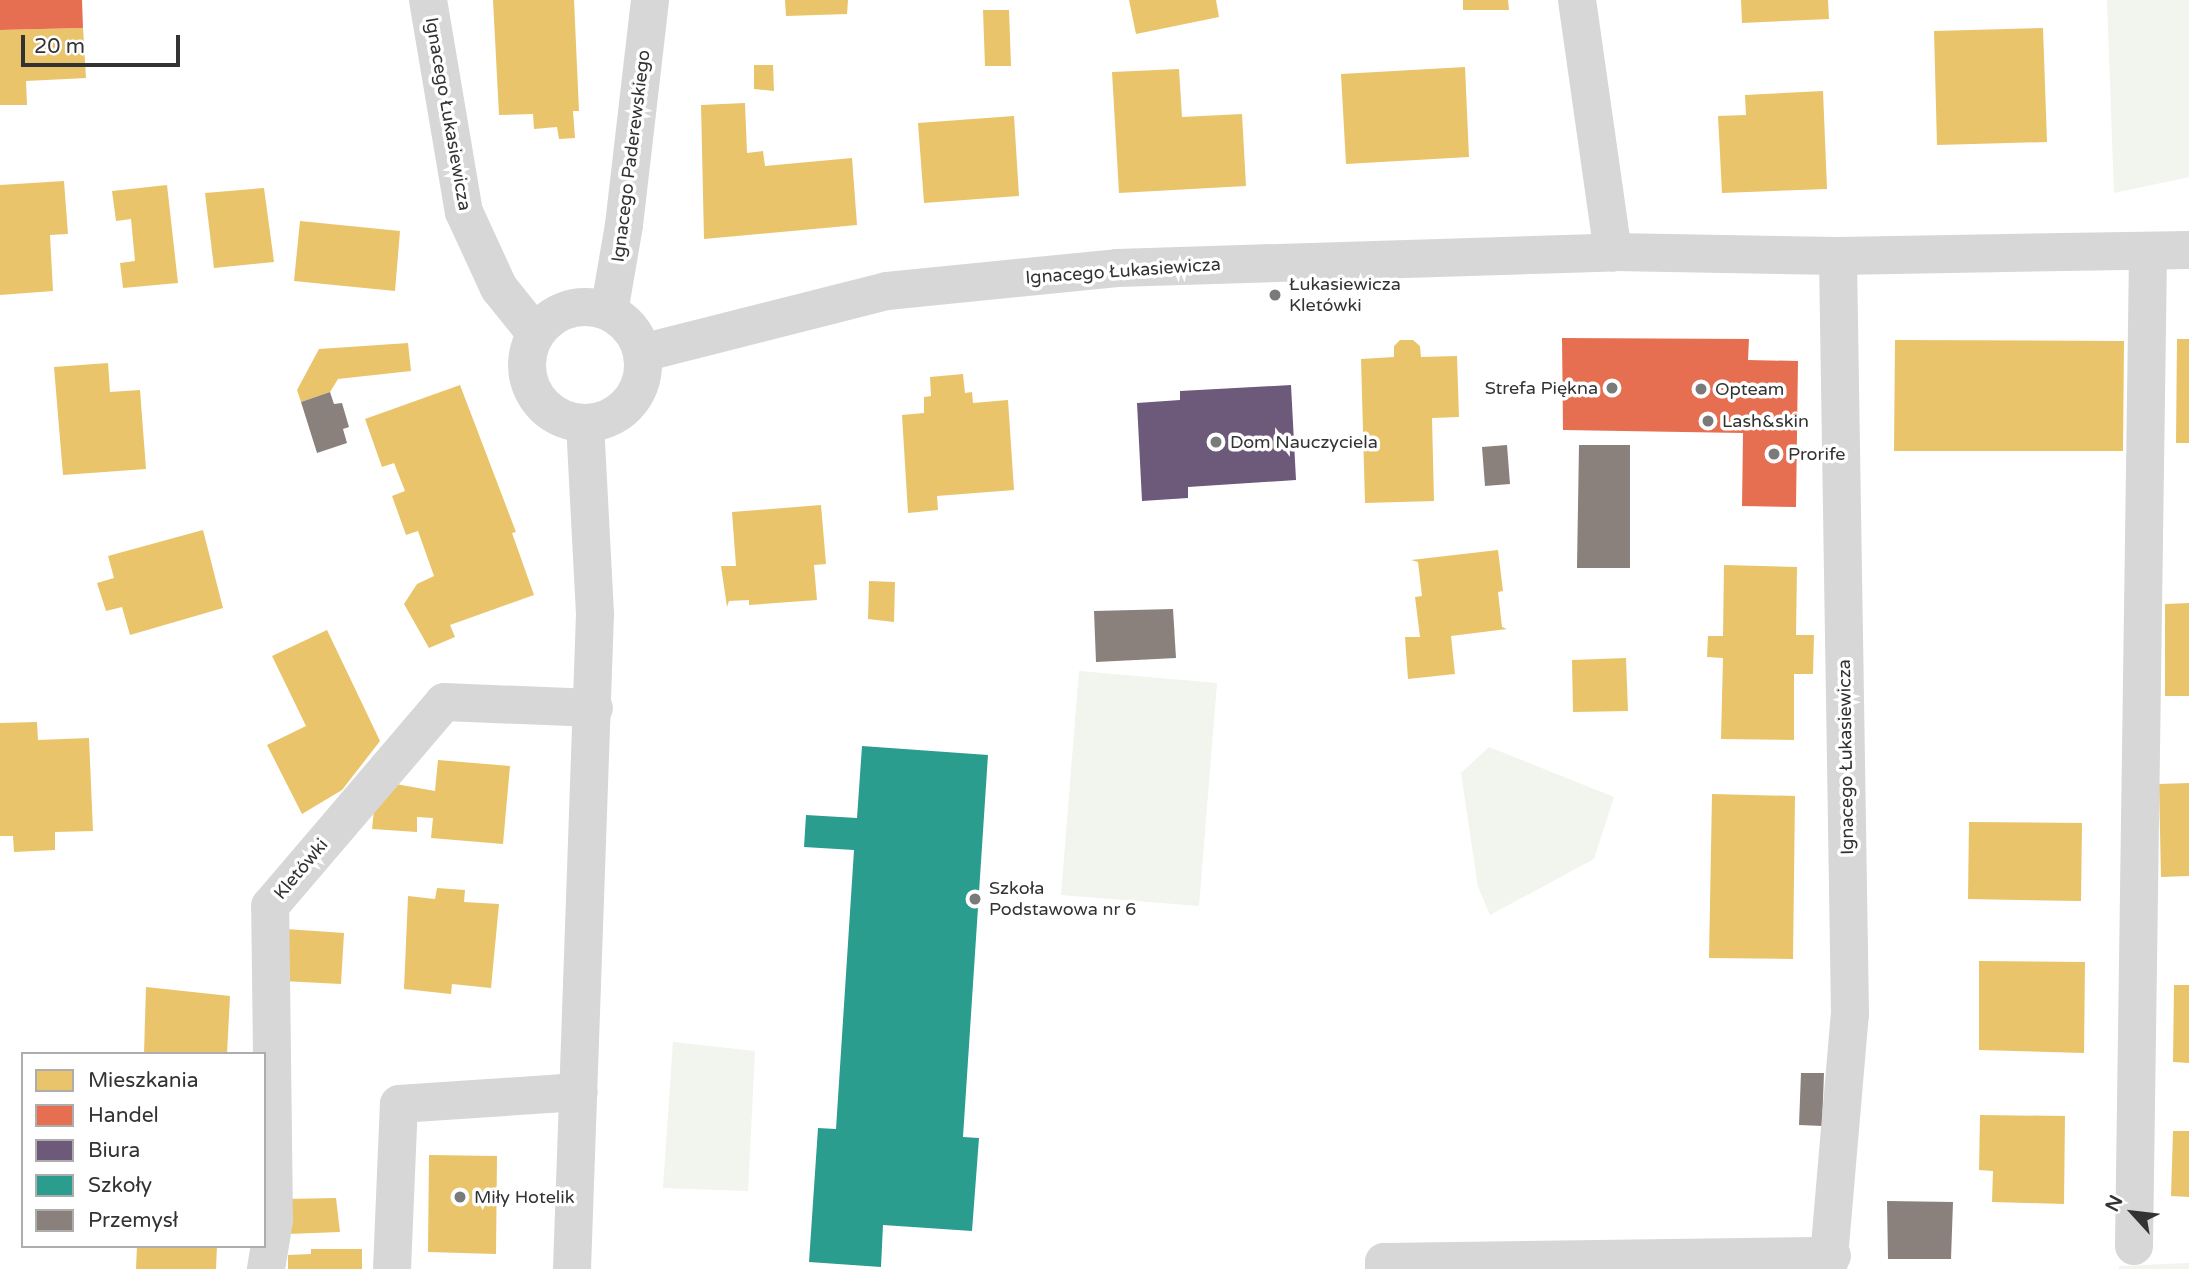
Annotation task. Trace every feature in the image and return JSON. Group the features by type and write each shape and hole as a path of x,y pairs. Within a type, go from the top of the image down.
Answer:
{"street":[{"name":"Ignacego Łukasiewicza","path":"428,0 464,212 499,288 536,334"},
{"name":"Ignacego Paderewskiego","path":"609,312 624,225 650,0"},
{"path":"1577,0 1613,252"},
{"name":"Ignacego Łukasiewicza","path":"642,353 887,291 1117,268 1613,252 1838,257 2189,250"},
{"path":"2134,1246 2148,251"},
{"name":"Ignacego Łukasiewicza","path":"1830,1263 1850,1014 1838,257"},
{"path":"576,307 609,312 624,322 642,353 640,382 625,407 585,424 551,413 530,385 528,350 536,334 546,321 576,307"},
{"path":"572,1269 594,708 594,541 585,424"},
{"name":"Kletówki","path":"266,1269 274,1220 270,906 444,702 594,708"},
{"path":"392,1269 399,1104 579,1092"},
{"path":"1384,1269 1384,1262 1830,1263"}],"shaded area":[{"path":"2107,0 2189,0 2189,177 2114,193"},
{"path":"1079,671 1217,683 1199,906 1061,895"},
{"path":"1489,747 1614,797 1594,859 1490,915 1478,887 1461,773"},
{"path":"673,1042 755,1051 748,1191 663,1188"},
{"path":"2189,1263 2189,1269 2119,1269 2119,1266"}],"building: Mieszkania":[{"path":"493,0 574,0 579,111 573,111 575,138 559,139 557,127 534,129 533,114 499,115"},
{"path":"785,0 848,0 847,14 786,16"},
{"path":"1129,0 1216,0 1219,17 1136,34"},
{"path":"1463,0 1508,0 1509,10 1463,10"},
{"path":"1741,0 1828,0 1829,19 1742,23"},
{"path":"983,10 1009,10 1011,66 985,66"},
{"path":"83,28 86,78 26,81 27,105 0,105 0,30"},
{"path":"2043,28 2047,142 1937,145 1934,31"},
{"path":"754,65 773,65 774,91 754,89"},
{"path":"1465,67 1469,157 1346,164 1341,74"},
{"path":"1179,69 1182,117 1242,114 1246,186 1119,193 1112,72"},
{"path":"1823,91 1827,189 1722,193 1718,116 1746,115 1745,95"},
{"path":"745,103 747,153 763,151 765,166 852,158 857,225 704,239 701,105"},
{"path":"1014,116 1019,196 924,203 918,123"},
{"path":"64,181 68,234 50,235 53,291 0,295 0,185"},
{"path":"167,185 178,283 123,288 120,263 135,261 131,219 116,221 112,191"},
{"path":"264,188 274,262 214,268 205,193"},
{"path":"300,221 400,231 395,291 294,281"},
{"path":"2177,339 2189,339 2189,443 2176,443"},
{"path":"1400,340 1413,340 1420,346 1421,357 1457,356 1459,417 1432,418 1434,501 1365,503 1361,359 1394,357 1394,346"},
{"path":"1895,340 2124,341 2123,451 1894,451"},
{"path":"408,343 411,371 338,379 330,392 301,402 297,390 319,349"},
{"path":"108,363 110,392 140,390 146,469 63,475 54,367"},
{"path":"963,374 965,393 972,392 973,403 1008,400 1014,490 937,496 938,510 908,513 902,415 924,413 924,397 931,396 930,377"},
{"path":"460,385 516,532 512,533 534,595 450,625 455,637 429,648 404,604 417,584 434,576 418,531 406,535 392,496 405,491 394,463 382,467 365,419"},
{"path":"821,505 826,564 814,565 817,600 749,605 749,600 729,601 727,607 721,566 736,566 732,512"},
{"path":"203,530 223,608 130,635 122,607 106,611 97,583 114,578 108,556"},
{"path":"1498,550 1503,591 1498,592 1502,627 1507,629 1451,636 1455,674 1408,679 1405,637 1420,637 1415,597 1422,596 1418,562 1411,560"},
{"path":"1724,565 1797,567 1796,635 1814,635 1813,674 1794,674 1794,740 1721,739 1723,658 1707,657 1708,636 1723,636"},
{"path":"869,581 895,582 894,622 868,619"},
{"path":"2189,603 2189,696 2165,696 2165,604"},
{"path":"327,630 380,741 342,790 302,814 267,745 306,726 272,656"},
{"path":"1626,658 1628,711 1573,712 1572,660"},
{"path":"37,722 38,740 89,738 93,831 55,832 55,850 14,852 13,836 0,836 0,723"},
{"path":"438,760 510,766 503,844 431,838 433,818 417,817 417,832 372,829 375,800 390,783 435,791"},
{"path":"2189,783 2189,876 2161,877 2159,784"},
{"path":"1712,794 1795,796 1793,959 1709,958"},
{"path":"1969,822 2082,823 2081,901 1968,899"},
{"path":"437,888 465,890 464,902 499,904 491,988 452,984 451,994 404,989 408,896 435,899"},
{"path":"286,929 344,933 341,984 282,981"},
{"path":"1979,961 2085,962 2084,1053 1979,1050"},
{"path":"2174,985 2189,985 2189,1063 2173,1062"},
{"path":"146,987 230,996 227,1052 144,1052"},
{"path":"1980,1115 2065,1116 2064,1204 1992,1202 1993,1171 1979,1170"},
{"path":"2173,1131 2189,1131 2189,1197 2171,1196"},
{"path":"429,1155 497,1156 496,1254 428,1252"},
{"path":"336,1198 340,1232 288,1234 286,1199"},
{"path":"137,1248 217,1248 216,1269 136,1269"},
{"path":"311,1249 362,1249 362,1269 288,1269 288,1255 311,1254"}],"building: Handel":[{"path":"0,0 82,0 83,28 0,30"},
{"path":"1562,338 1749,339 1748,360 1798,361 1796,507 1742,506 1743,433 1563,430"}],"building: Biura":[{"name":"Dom Nauczyciela","path":"1291,385 1296,480 1188,487 1188,498 1142,501 1137,403 1180,400 1180,391"}],"building: Szkoły":[{"path":"862,746 988,755 963,1137 979,1138 972,1231 883,1225 881,1267 809,1262 818,1128 836,1129 854,850 804,847 806,815 857,818"}],"building: Przemysł":[{"path":"330,392 334,404 342,403 349,427 343,429 347,443 317,453 301,402"},
{"path":"1507,445 1510,484 1485,486 1482,447"},
{"path":"1579,445 1630,445 1630,568 1577,568"},
{"path":"1173,609 1176,658 1096,662 1094,611"},
{"path":"1801,1073 1824,1073 1822,1126 1799,1125"},
{"path":"1887,1201 1953,1202 1951,1259 1888,1259"}],"place":[{"name":"Łukasiewicza Kletówki","path":"1275,295"},
{"name":"Strefa Piękna","path":"1612,388"},
{"name":"Opteam","path":"1701,389"},
{"name":"Lash&skin","path":"1708,421"},
{"name":"Dom Nauczyciela","path":"1216,442"},
{"name":"Prorife","path":"1774,454"},
{"name":"Szkoła Podstawowa nr 6","path":"975,899"},
{"name":"Miły Hotelik","path":"460,1197"}]}
